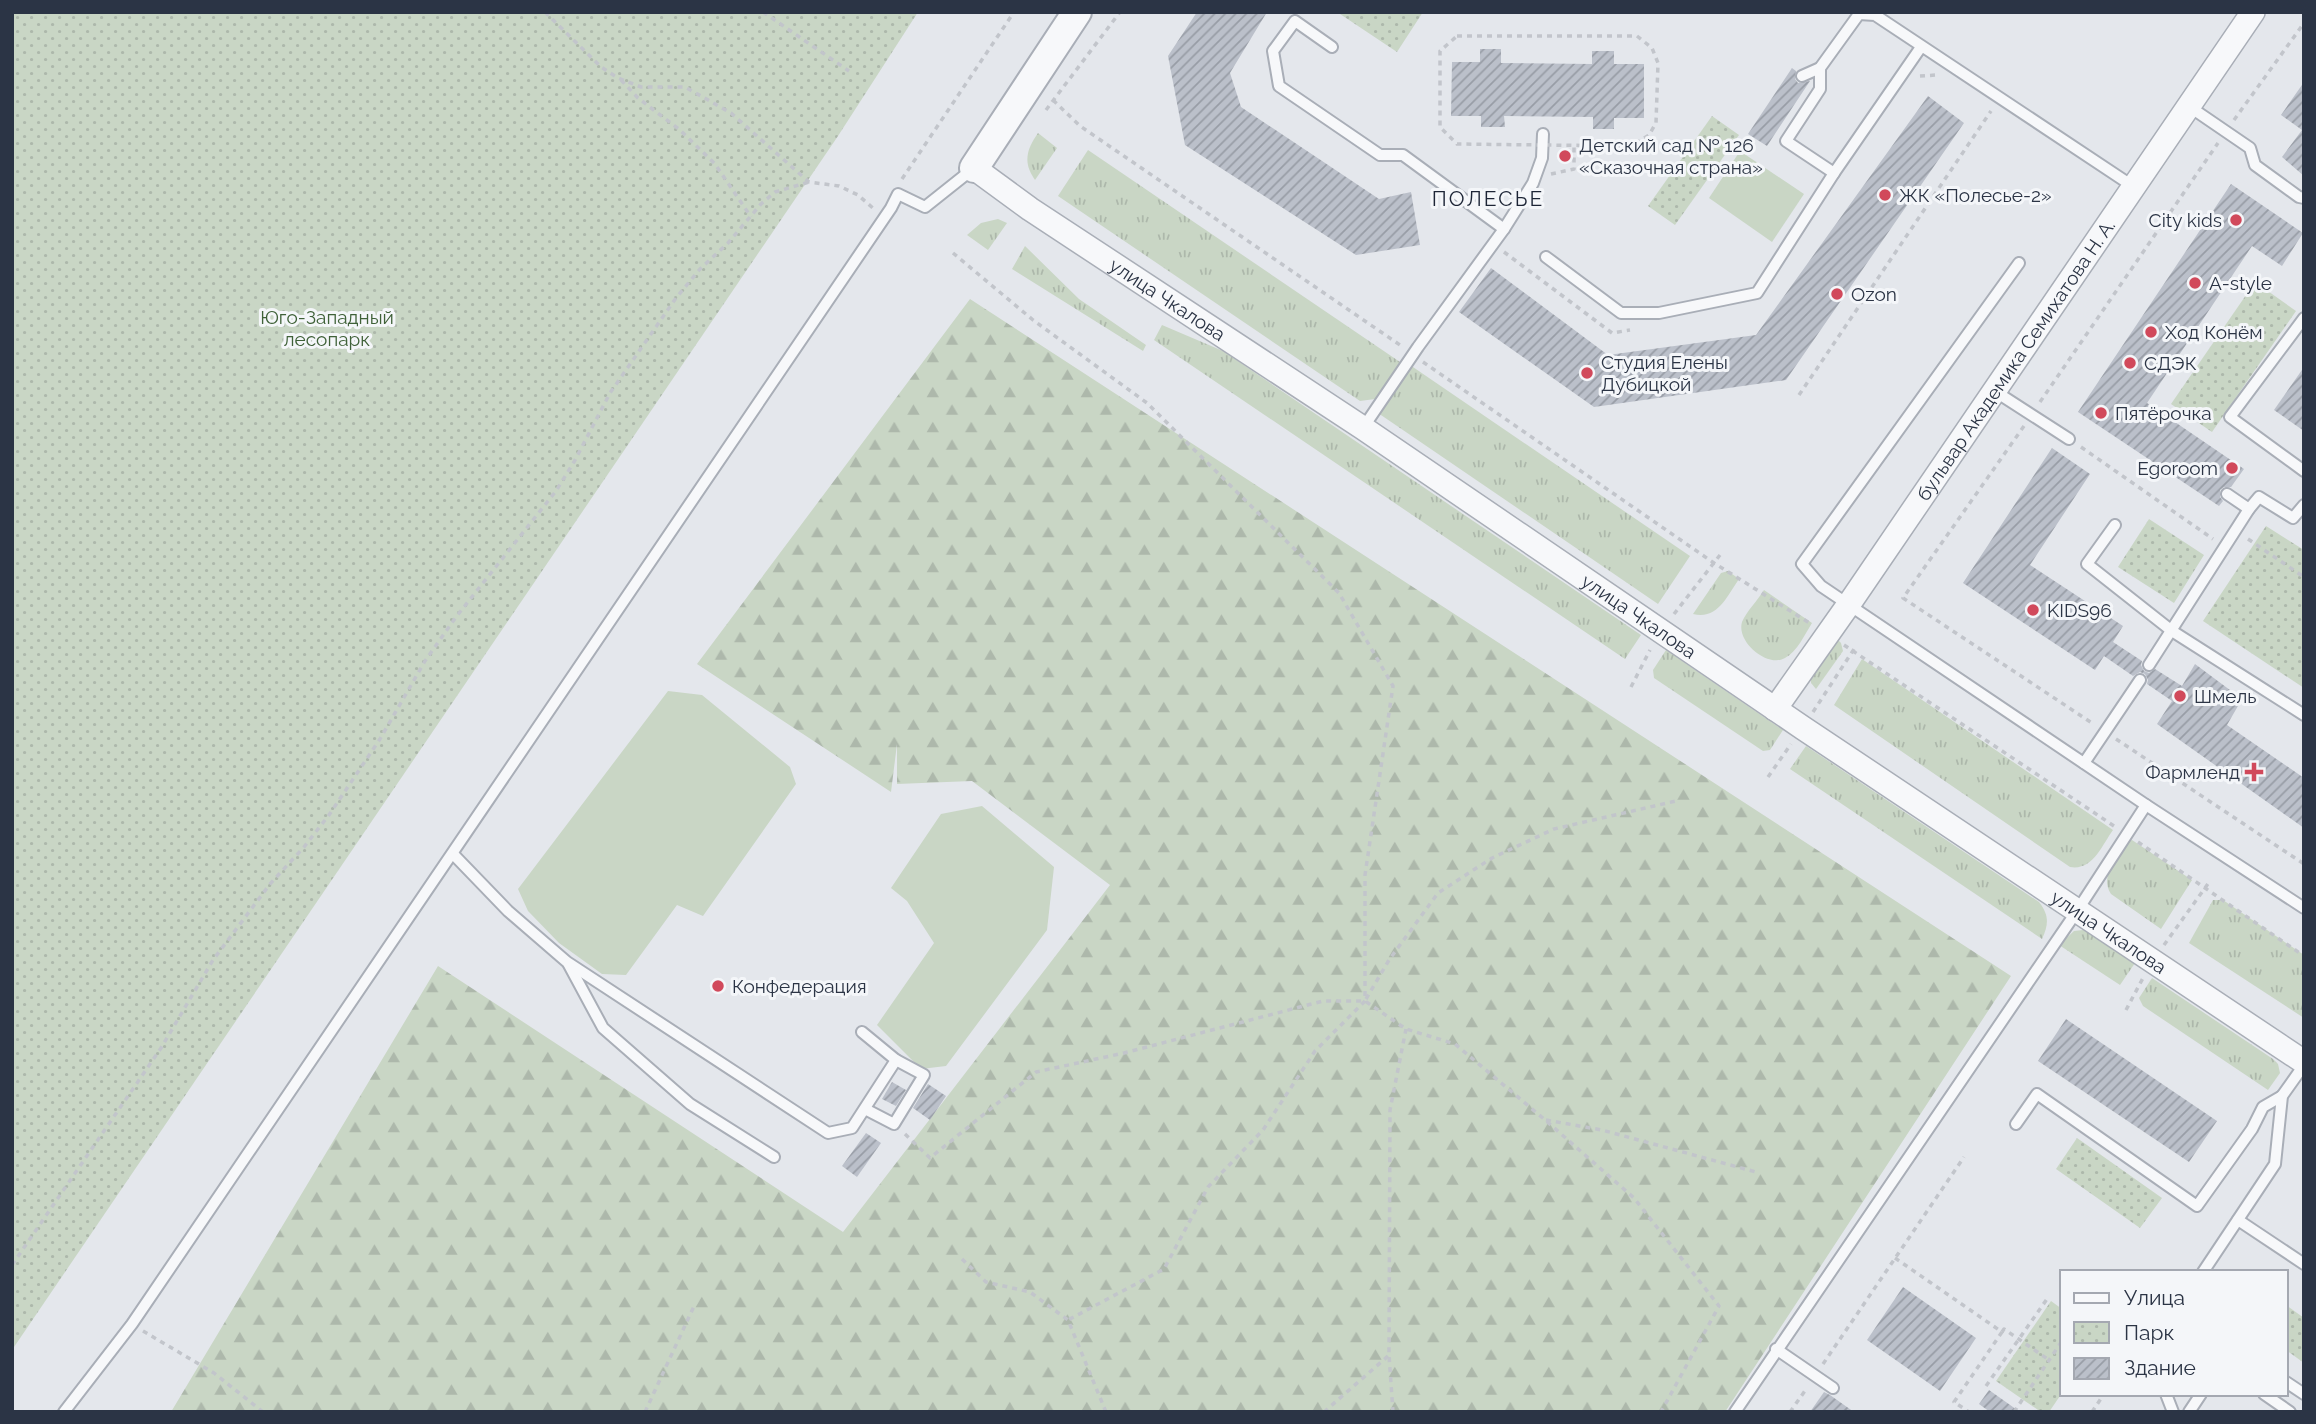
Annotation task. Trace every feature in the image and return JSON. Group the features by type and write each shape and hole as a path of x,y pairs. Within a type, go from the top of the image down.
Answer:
{"street":[{"path":"974,168 1077,12"},
{"name":"бульвар Академика Семихатова Н. А.","path":"1775,709 2253,12"},
{"name":"улица Чкалова","path":"974,168 1030,209 1363,428 1775,709 2304,1064"}],"lane":[{"path":"1802,76 1820,68 1859,14 1875,15 2134,187"},
{"path":"1332,47 1295,21 1273,51 1279,86 1380,155 1403,155 1504,229"},
{"path":"1546,257 1621,313 1659,313 1757,293 1834,173 1921,47"},
{"path":"1820,68 1820,89 1786,141 1834,173"},
{"path":"2190,107 2250,148 2255,165 2304,198"},
{"path":"1363,428 1534,183 1542,158 1542,140"},
{"path":"64,1412 132,1324 453,855 898,194 925,206 974,168"},
{"path":"2019,264 1802,564 1821,586 2304,908"},
{"path":"2304,318 2230,417 2304,471"},
{"path":"1993,390 2069,439"},
{"path":"2227,494 2249,509"},
{"path":"2149,665 2259,497 2294,518 2304,505"},
{"path":"2115,525 2087,564 2172,631 2304,715"},
{"path":"2084,763 2103,731 2140,680"},
{"path":"1735,1412 2077,911 2146,805"},
{"path":"453,855 508,911 568,962 828,1133 852,1128 896,1060"},
{"path":"568,962 603,1028 690,1104 774,1157"},
{"path":"862,1032 896,1060 925,1075 894,1124 864,1109"},
{"path":"2204,1270 2275,1164 2283,1096 2304,1064"},
{"path":"2016,1124 2037,1094 2197,1206 2252,1129 2263,1107 2283,1096"},
{"path":"2238,1220 2304,1264"},
{"path":"1776,1349 1833,1388"},
{"path":"2288,1383 2304,1394"},
{"path":"2189,1412 2200,1396"},
{"path":"2267,1396 2290,1412"}],"path":[{"path":"545,12 601,67 618,78 641,87 685,87 710,100 731,113 809,181"},
{"path":"763,12 849,71"},
{"path":"901,180 1014,12"},
{"path":"1046,110 1120,12"},
{"path":"2304,23 2226,131 1903,598 2304,864"},
{"path":"1457,36 1637,36 1652,48 1658,63 1656,123 1649,135 1631,146 1542,140 1457,144 1440,127 1440,51 1457,36"},
{"path":"618,78 638,98 670,121 715,164 751,217"},
{"path":"1799,395 2000,97"},
{"path":"1054,100 1080,126 1714,563 1827,634 2206,887 2304,956"},
{"path":"12,1265 161,1048 213,960 270,884 304,847 328,815 380,740 425,661 448,628 556,491 610,393 676,298 775,192 809,181 839,186 858,195 876,211"},
{"path":"953,253 1032,320 1147,403 1339,593 1393,686 1365,875 1365,1001"},
{"path":"2069,439 2224,547 2245,538 2304,577"},
{"path":"1068,1320 1164,1269 1208,1187 1264,1130 1314,1051 1365,1001 1389,960 1438,893 1492,858 1554,829 1676,801"},
{"path":"894,1124 930,1158 1036,1072 1124,1053 1323,1001 1365,1001 1406,1029 1455,1044 1544,1119 1634,1198 1719,1306 1661,1412"},
{"path":"1393,1412 1389,1355 1390,1110 1406,1029"},
{"path":"1544,1119 1602,1130 1756,1172"},
{"path":"1790,1412 1964,1157"},
{"path":"1894,1258 2002,1332"},
{"path":"962,1259 986,1282 1030,1292 1068,1320 1106,1412"},
{"path":"1986,1386 2047,1298"},
{"path":"645,1412 695,1304"},
{"path":"132,1324 214,1373 263,1412"},
{"path":"1969,1412 1954,1402 2004,1329 2049,1360"},
{"path":"2014,1412 2060,1344"},
{"path":"1324,1412 1389,1355"},
{"path":"2092,1412 2103,1396"}],"green space":[{"name":"Юго-Западный лесопарк","path":"12,12 918,12 838,136 12,1350"},
{"path":"1337,12 1423,12 1397,52"},
{"path":"1712,116 1739,135 1675,225 1648,206"},
{"path":"1038,133 1057,148 1035,180 1029,168 1028,156"},
{"path":"1088,150 1400,362 1379,396 1360,401 1058,196"},
{"path":"1740,151 1804,194 1772,242 1709,198"},
{"path":"998,219 1007,223 988,250 967,235 981,223"},
{"path":"1025,246 1079,299 1146,345 1143,351 1012,269"},
{"path":"2255,282 2296,311 2212,432 2171,404"},
{"path":"970,299 2011,976 1725,1412 171,1412 438,966 843,1232 1110,885 972,781 897,784 897,744 891,792 697,664"},
{"path":"1162,325 1223,351 1641,635 1625,659 1154,340"},
{"path":"1410,365 1690,556 1658,604 1378,413"},
{"path":"2149,519 2204,555 2174,603 2118,567"},
{"path":"2266,526 2304,550 2304,688 2203,621"},
{"path":"1728,571 1739,579 1726,599 1709,613 1693,614 1721,573"},
{"path":"1764,590 1812,623 1793,652 1778,660 1762,656 1755,651 1748,645 1741,630 1744,618"},
{"path":"1838,640 1843,651 1816,689 1811,678"},
{"path":"1666,650 1783,730 1770,750 1763,751 1654,678 1653,670"},
{"path":"1862,659 2113,830 2096,856 2085,865 2070,867 1834,705"},
{"path":"668,691 702,695 790,767 796,784 703,916 677,905 626,975 602,974 559,943 528,911 518,889"},
{"path":"1806,746 2039,902 2047,920 2042,939 1790,769"},
{"path":"982,806 1054,867 1047,930 946,1066 921,1069 877,1025 934,943 907,901 891,888 941,814"},
{"path":"2132,840 2192,880 2161,929 2111,894 2108,887 2111,866"},
{"path":"2213,900 2223,900 2304,955 2304,1018 2189,943"},
{"path":"2074,931 2092,933 2135,963 2120,985 2059,945"},
{"path":"2152,978 2273,1059 2278,1064 2280,1073 2268,1090 2143,1006 2139,998"},
{"path":"2077,1138 2162,1198 2140,1228 2056,1169"},
{"path":"2051,1301 2060,1308 2060,1396 2049,1412 2041,1412 1996,1381"},
{"path":"2288,1306 2304,1318 2304,1363 2288,1351"}],"building":[{"path":"1197,12 1267,12 1230,73 1241,107 1379,199 1411,192 1420,245 1356,255 1185,145 1168,56"},
{"path":"1480,49 1501,49 1501,63 1592,64 1592,51 1614,51 1614,64 1644,64 1644,118 1614,118 1614,129 1593,129 1593,117 1504,116 1505,127 1481,127 1481,116 1451,116 1452,62 1480,62"},
{"path":"1792,68 1796,71 1795,79 1798,83 1810,81 1767,146 1748,134"},
{"path":"2304,82 2304,176 2282,157 2302,130 2281,115"},
{"name":"ЖК «Полесье-2»","path":"1928,96 1964,123 1786,380 1594,407 1459,312 1491,268 1608,355 1756,335"},
{"path":"2231,184 2303,233 2282,266 2252,246 2147,403 2244,469 2231,487 2220,490 2223,501 2219,506 2078,412"},
{"path":"2304,367 2304,431 2274,410"},
{"path":"2052,448 2090,474 2030,565 2123,626 2113,642 2142,661 2144,671 2149,673 2155,669 2182,686 2195,664 2242,699 2227,725 2304,778 2304,828 2157,724 2172,701 2147,684 2145,674 2140,672 2133,676 2104,656 2095,670 1963,583"},
{"path":"2066,1019 2217,1121 2189,1162 2038,1061"},
{"path":"892,1082 906,1090 896,1106 882,1099"},
{"path":"928,1084 946,1096 930,1120 913,1108"},
{"path":"866,1133 881,1143 857,1177 842,1166"},
{"path":"1903,1287 1976,1338 1940,1391 1867,1340"},
{"path":"1989,1390 2020,1412 1990,1412 1979,1404"},
{"path":"1824,1392 1830,1395 1854,1412 1810,1412"}],"place":[{"name":"Детский сад № 126 «Сказочная страна»","path":"1565,156"},
{"name":"ЖК «Полесье-2»","path":"1885,195"},
{"name":"City kids","path":"2236,220"},
{"name":"A-style","path":"2195,283"},
{"name":"Ozon","path":"1837,294"},
{"name":"Ход Конём","path":"2151,332"},
{"name":"СДЭК","path":"2130,363"},
{"name":"Студия Елены Дубицкой","path":"1587,373"},
{"name":"Пятёрочка","path":"2101,413"},
{"name":"Egoroom","path":"2232,468"},
{"name":"KIDS96","path":"2033,610"},
{"name":"Шмель","path":"2180,696"},
{"name":"Фармленд","path":"2254,772"},
{"name":"Конфедерация","path":"718,986"}],"district":[{"name":"ПОЛЕСЬЕ","path":"1488,198"}]}
